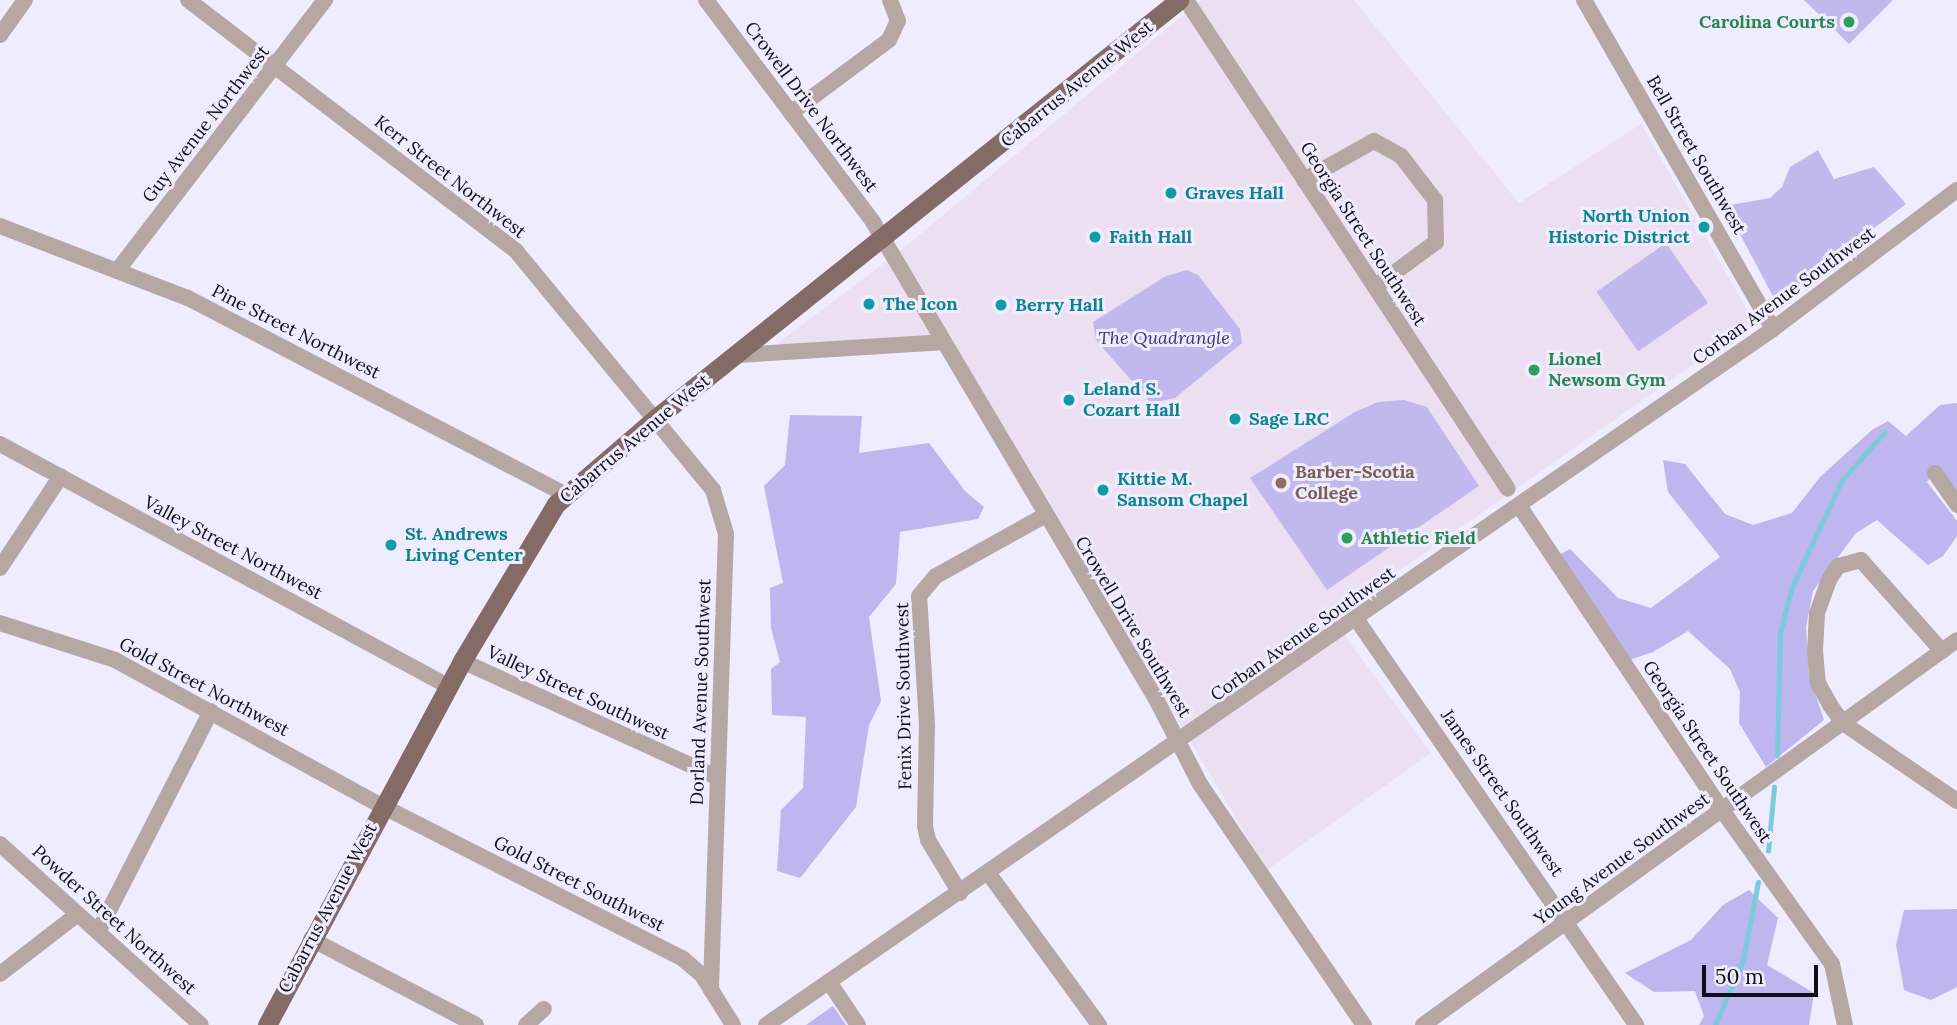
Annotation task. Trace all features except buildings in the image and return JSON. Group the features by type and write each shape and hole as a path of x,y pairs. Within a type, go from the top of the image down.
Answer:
{"main road":[{"name":"Cabarrus Avenue West","path":"267,1025 382,806 527,545 565,494 656,418 884,239 1179,0"}],"street":[{"path":"0,35 25,0"},
{"name":"Kerr Street Northwest","path":"188,0 516,251 656,418"},
{"name":"Guy Avenue Northwest","path":"117,271 325,0"},
{"name":"Crowell Drive Northwest","path":"706,0 884,239"},
{"path":"791,113 889,40 898,21 890,0"},
{"name":"Georgia Street Southwest","path":"1186,0 1508,489"},
{"name":"Bell Street Southwest","path":"1584,0 1773,329"},
{"path":"1304,180 1374,141 1401,156 1434,200 1436,242 1375,287"},
{"name":"Corban Avenue Southwest","path":"766,1025 1520,507 1773,329 1957,190"},
{"name":"Pine Street Northwest","path":"0,226 188,298 565,494"},
{"name":"Crowell Drive Southwest","path":"884,239 1044,516 1180,742 1200,783 1364,1025"},
{"path":"738,355 942,342"},
{"name":"Dorland Avenue Southwest","path":"656,418 719,501 726,534 716,777 712,990"},
{"name":"Valley Street Northwest","path":"0,444 448,686"},
{"path":"1935,473 1957,505"},
{"path":"0,568 61,476"},
{"name":"Georgia Street Southwest","path":"1520,507 1722,810 1832,964 1845,1025"},
{"name":"Fenix Drive Southwest","path":"960,893 925,826 927,725 919,596 936,576 1044,516"},
{"path":"1942,651 1861,560 1838,566 1817,613 1815,671 1847,726 1957,801"},
{"name":"James Street Southwest","path":"1357,620 1567,921 1636,1025"},
{"name":"Gold Street Northwest","path":"0,623 94,651 382,806"},
{"name":"Young Avenue Southwest","path":"1423,1025 1722,810 1847,726 1957,640"},
{"name":"Valley Street Southwest","path":"462,661 716,777"},
{"path":"98,932 211,712"},
{"name":"Gold Street Southwest","path":"382,806 683,959 712,990 733,1025"},
{"name":"Powder Street Northwest","path":"0,844 201,1025"},
{"path":"989,874 1098,1025"},
{"path":"0,974 78,914"},
{"path":"311,939 476,1025"},
{"path":"829,982 858,1025"},
{"path":"526,1025 544,1009"}],"shaded area":[{"name":"Barber-Scotia College","path":"1201,0 1354,0 1519,203 1641,124 1754,322 1332,618 1431,753 1267,870 949,336 784,347 778,343 900,251"},
{"path":"1957,403 1957,490 1938,468 1927,482 1957,521 1957,536 1943,556 1928,565 1877,520 1856,533 1813,591 1806,627 1809,675 1824,720 1766,767 1739,723 1740,692 1730,669 1688,631 1653,652 1629,660 1559,555 1570,549 1618,598 1651,608 1720,557 1668,492 1663,460 1685,464 1725,514 1753,525 1792,513 1820,477 1872,430 1888,421 1906,436 1940,405"},
{"path":"790,415 862,416 859,453 929,443 965,491 984,507 978,519 900,532 896,584 869,617 881,701 869,725 856,807 800,878 777,871 781,810 803,788 806,717 772,715 771,669 780,662 771,628 770,588 783,583 764,486 785,465"},
{"path":"1749,890 1778,918 1767,965 1814,993 1809,1025 1699,1025 1704,1016 1695,991 1654,992 1625,973 1691,940 1723,905"},
{"path":"1957,909 1957,987 1931,1000 1904,990 1896,945 1904,910"},
{"path":"833,1006 846,1025 806,1025"}],"green space":[{"name":"Carolina Courts","path":"1804,0 1893,0 1849,44"},
{"path":"1818,150 1834,179 1874,167 1906,204 1776,302 1725,206 1770,198 1782,187 1790,167"},
{"path":"1666,243 1708,303 1638,352 1596,292"},
{"name":"The Quadrangle","path":"1187,270 1198,275 1240,329 1242,343 1175,398 1151,403 1096,340 1093,322 1166,276"},
{"name":"Athletic Field","path":"1404,400 1427,407 1479,486 1327,590 1250,478 1355,412 1378,402"}],"waterway":[{"path":"1777,756 1780,633 1792,587 1842,480 1885,432"},
{"path":"1768,851 1774,787"},
{"path":"1715,1025 1743,960 1758,882"}],"place":[{"name":"Carolina Courts","path":"1849,22"},
{"name":"Graves Hall","path":"1171,193"},
{"name":"North Union Historic District","path":"1704,227"},
{"name":"Faith Hall","path":"1095,237"},
{"name":"The Icon","path":"869,304"},
{"name":"Berry Hall","path":"1001,305"},
{"name":"Lionel Newsom Gym","path":"1534,370"},
{"name":"Leland S. Cozart Hall","path":"1069,400"},
{"name":"Sage LRC","path":"1235,419"},
{"name":"Barber-Scotia College","path":"1281,483"},
{"name":"Kittie M. Sansom Chapel","path":"1103,490"},
{"name":"Athletic Field","path":"1347,538"},
{"name":"St. Andrews Living Center","path":"391,545"}]}
